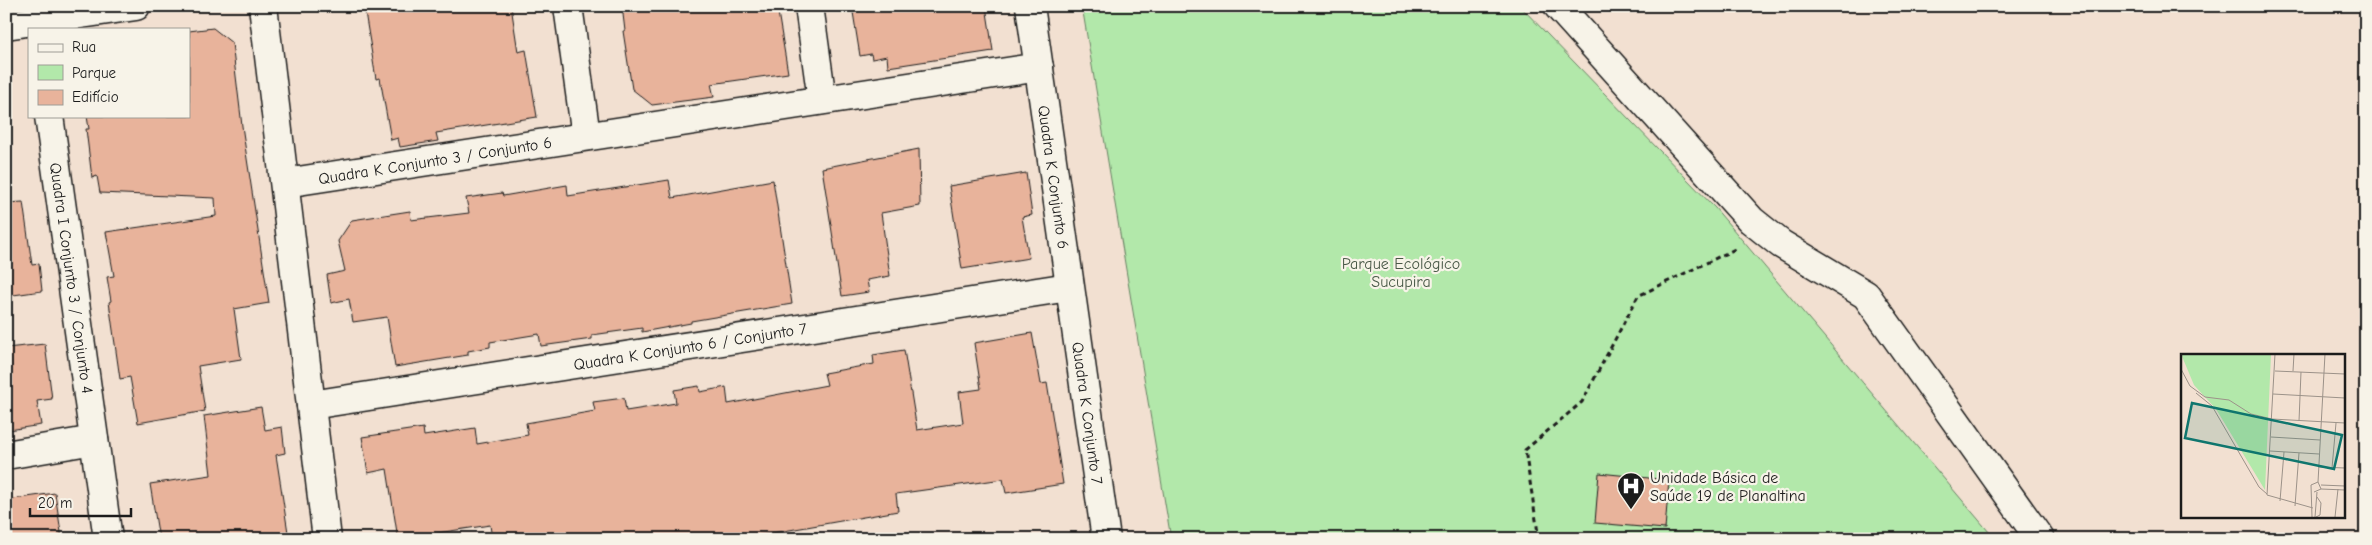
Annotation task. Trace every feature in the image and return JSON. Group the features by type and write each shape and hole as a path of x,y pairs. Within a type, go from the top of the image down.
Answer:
{"street":[{"path":"6,25 37,25 136,6"},
{"path":"263,6 327,539"},
{"path":"568,6 586,136"},
{"path":"810,6 822,100"},
{"name":"Quadra K Conjunto 6","path":"1030,6 1070,287"},
{"path":"1558,6 1751,220 1781,244 1866,295 2040,539"},
{"name":"Quadra K Conjunto 3 / Conjunto 6","path":"285,183 1039,67"},
{"name":"Quadra I Conjunto 3 / Conjunto 4","path":"49,118 108,539"},
{"name":"Quadra K Conjunto 6 / Conjunto 7","path":"311,405 1070,287"},
{"name":"Quadra K Conjunto 7","path":"1070,287 1106,539"},
{"path":"6,455 94,440"}],"path":[{"path":"1539,539 1525,450 1582,402 1638,296 1767,233"}],"green space":[{"name":"Parque Ecológico Sucupira","path":"1082,6 1520,6 1715,208 1995,539 1171,539"}],"building":[{"path":"364,6 511,6 518,52 526,50 537,117 436,133 438,141 400,147 398,138 391,140 380,78 376,79"},
{"path":"622,6 777,6 788,73 711,84 714,97 652,105 632,89 623,31 625,31"},
{"path":"852,6 986,6 993,51 888,67 887,56 872,59 871,54 860,56"},
{"path":"213,28 232,43 242,126 269,303 234,309 241,359 198,366 205,411 138,423 130,377 120,379 107,277 114,276 106,232 216,216 215,198 100,193 97,176 92,178 86,129 89,129 87,118 190,118 190,31"},
{"path":"919,149 920,206 881,213 890,276 867,280 869,292 842,296 822,168"},
{"path":"1026,173 1032,215 1022,217 1029,258 962,269 949,186"},
{"path":"669,180 672,198 773,180 792,304 691,321 691,323 642,332 642,328 592,335 592,339 541,346 539,334 490,342 490,347 468,351 468,355 395,367 387,317 353,322 349,299 331,303 327,275 345,271 338,241 352,220 410,211 411,220 469,213 466,198 502,193 503,196 567,185 568,196"},
{"path":"23,202 32,265 39,264 42,291 6,296 6,203"},
{"path":"1032,333 1041,384 1047,383 1063,484 1006,493 1003,479 896,494 898,511 738,539 492,539 490,525 398,539 387,469 368,473 362,437 423,428 424,436 475,428 477,444 528,435 526,423 595,411 593,402 624,398 626,411 676,403 674,390 699,386 700,392 726,387 728,404 827,385 824,373 874,364 873,355 904,350 917,430 963,423 959,392 981,389 974,343"},
{"path":"45,344 52,399 37,401 41,425 9,430 9,424 6,424 6,348"},
{"path":"261,407 265,430 282,427 285,453 276,455 289,539 159,539 150,484 211,475 204,416"},
{"name":"Unidade Básica de Saúde 19 de Planaltina","path":"1599,473 1669,480 1665,529 1595,523"},
{"path":"55,493 62,539 6,539 6,500"}],"place":[{"name":"Unidade Básica de Saúde 19 de Planaltina","path":"1631,510"}]}
